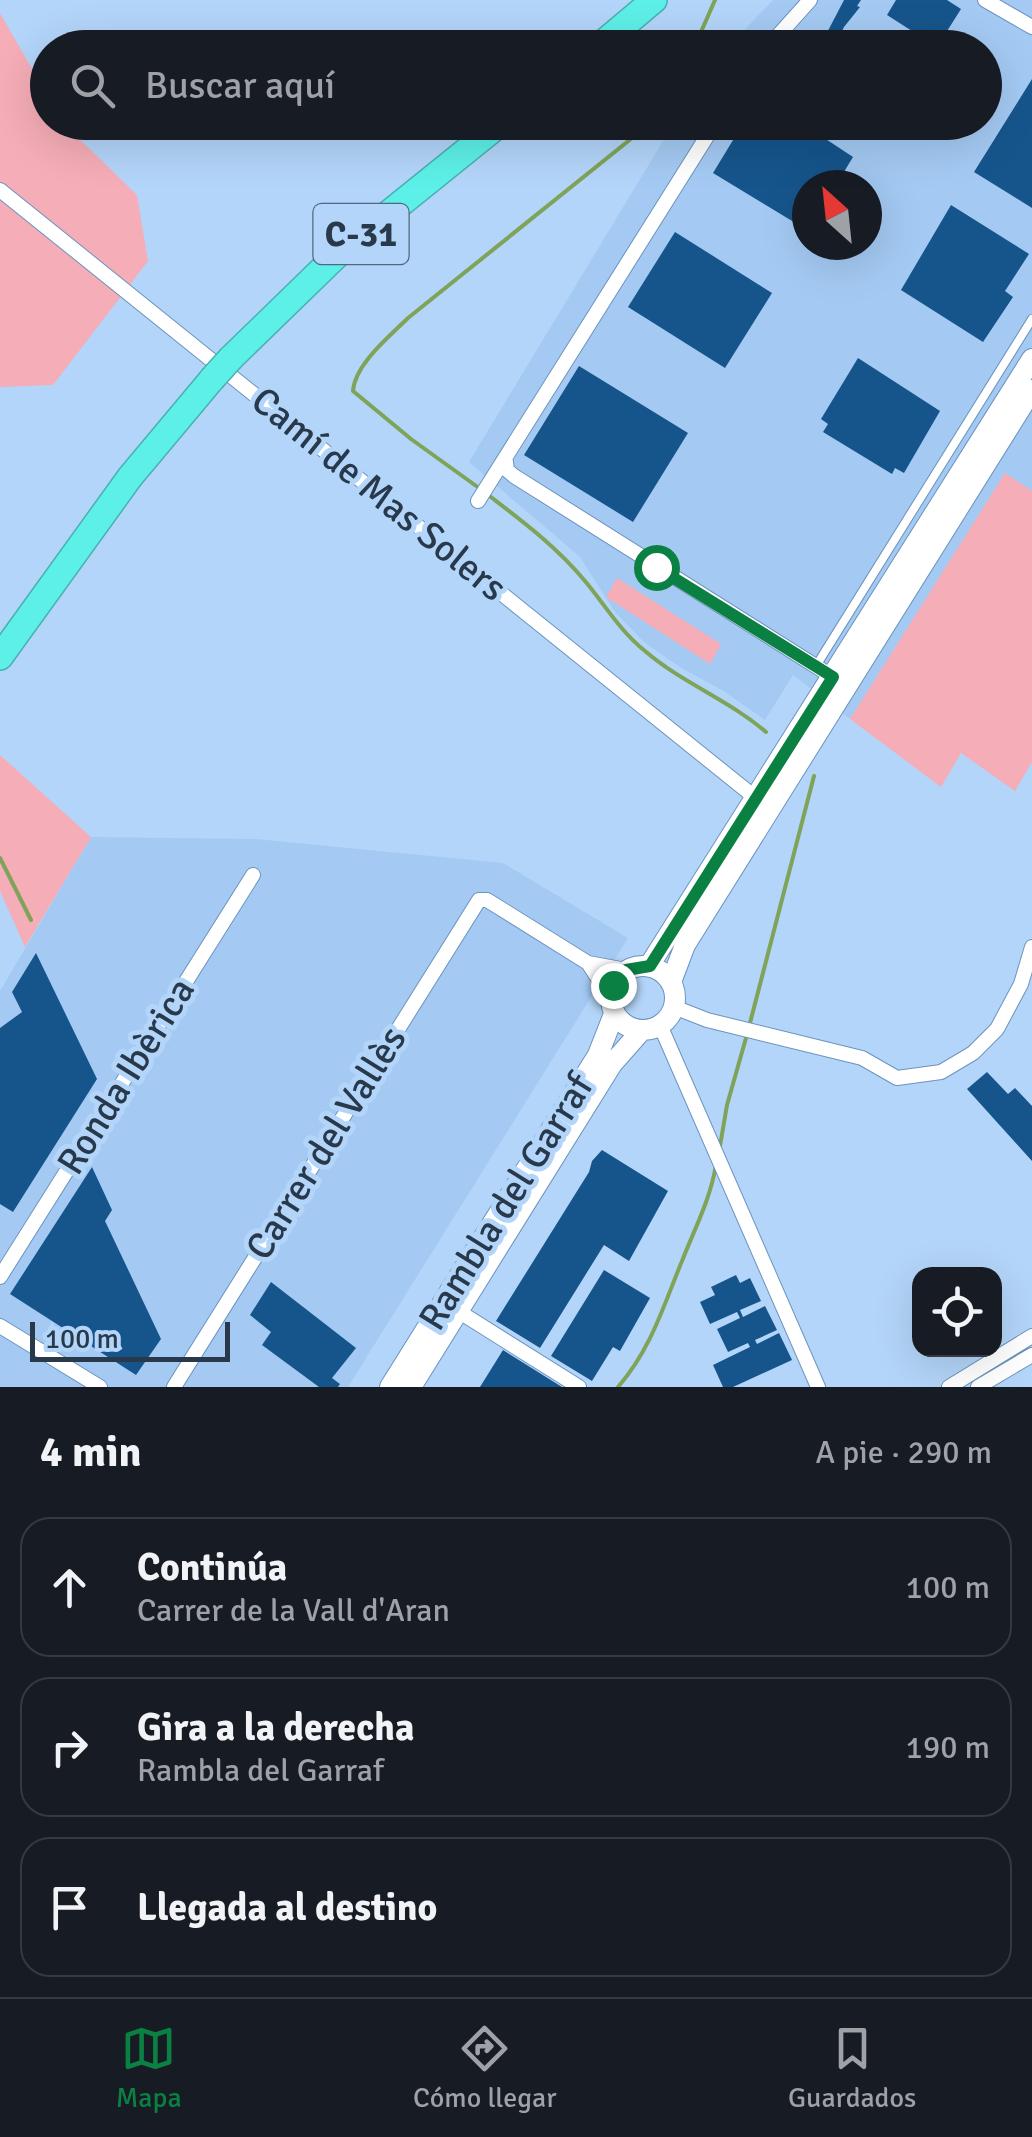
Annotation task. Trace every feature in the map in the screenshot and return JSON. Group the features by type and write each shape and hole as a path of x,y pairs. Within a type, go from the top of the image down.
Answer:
{"highway":[{"path":"618,30 654,0"},
{"name":"C-31","path":"0,657 130,477 231,358 348,245 479,140"}],"street":[{"path":"784,30 810,0"},
{"path":"985,0 1032,27"},
{"path":"478,501 705,140"},
{"name":"Camí de Mas Solers","path":"0,190 757,799"},
{"path":"650,966 757,799 792,756 824,672 1032,359"},
{"path":"671,982 684,944 792,756 1032,390"},
{"path":"506,462 507,470 514,476 824,672"},
{"name":"Ronda Ibèrica","path":"0,1277 252,875"},
{"name":"Carrer del Vallès","path":"174,1387 479,900 487,900 588,963"},
{"path":"588,963 626,970 650,966 671,982 674,1007 707,1020 862,1058 897,1078 941,1072 972,1053 997,1029 1020,984 1032,947"},
{"path":"588,963 626,1026 651,1028 712,1146 818,1387"},
{"name":"Rambla del Garraf","path":"390,1387 598,1055 612,1006 614,982 626,970"},
{"name":"Rambla del Garraf","path":"410,1387 612,1064 674,1007"},
{"path":"458,1312 579,1387"},
{"path":"0,1326 100,1387"},
{"path":"949,1387 1032,1336"},
{"path":"978,1387 1031,1358"}],"lane":[{"path":"824,672 1032,319"}],"shaded area":[{"path":"773,0 1032,0 1032,491 1005,474 850,719 793,675 765,720 644,642 615,612 580,557 469,462 664,140 1002,140 1002,30 744,30"},
{"path":"0,13 30,65 30,140 80,140 137,195 148,261 53,385 0,387"},
{"path":"1005,473 1032,491 1032,762 1015,791 961,753 941,787 850,719"},
{"path":"617,578 721,644 710,664 606,597"},
{"path":"0,755 91,837 25,947 0,891"},
{"path":"91,837 256,839 503,863 628,938 348,1387 0,1387 0,991"}],"building":[{"path":"844,0 861,0 843,30 828,30"},
{"path":"896,0 947,0 961,9 948,30 910,30 887,15"},
{"path":"1032,79 1032,208 974,172 994,140 1002,140 1002,127"},
{"path":"733,140 827,140 853,157 845,170 792,170 792,221 713,173"},
{"path":"951,205 1029,254 1005,291 1013,297 983,342 901,290"},
{"path":"675,232 772,293 725,368 628,307"},
{"path":"858,358 940,411 904,473 895,468 892,474 823,432 828,424 821,419"},
{"path":"579,366 688,433 633,522 524,455"},
{"path":"36,953 97,1079 13,1212 0,1204 0,1028 22,1012 12,992"},
{"path":"987,1072 1008,1094 1015,1088 1032,1106 1032,1161 967,1089"},
{"path":"602,1150 668,1191 629,1261 604,1245 540,1348 496,1321"},
{"path":"92,1167 112,1210 105,1221 161,1339 136,1375 10,1294"},
{"path":"604,1270 650,1298 620,1351 613,1347 592,1381 551,1356"},
{"path":"736,1275 740,1283 750,1278 761,1301 740,1310 743,1317 765,1306 777,1330 755,1340 757,1344 779,1333 792,1360 733,1387 723,1387 713,1365 750,1347 748,1343 728,1352 717,1329 740,1318 737,1312 710,1324 700,1302 715,1295 711,1287"},
{"path":"271,1282 356,1348 332,1378 340,1384 338,1387 319,1387 262,1345 271,1332 250,1315"},
{"path":"503,1350 562,1387 480,1387"}],"waterway":[{"path":"702,30 715,0"},
{"path":"479,488 353,391 355,381 374,351 408,318 630,140"},
{"path":"487,494 562,556 645,651 766,732"},
{"path":"750,1023 814,776"},
{"path":"0,858 31,920"},
{"path":"720,1146 746,1038"},
{"path":"618,1387 655,1327 706,1202 716,1165"}],"route":[{"path":"613,985 626,970 650,966 833,677 656,567"}]}
